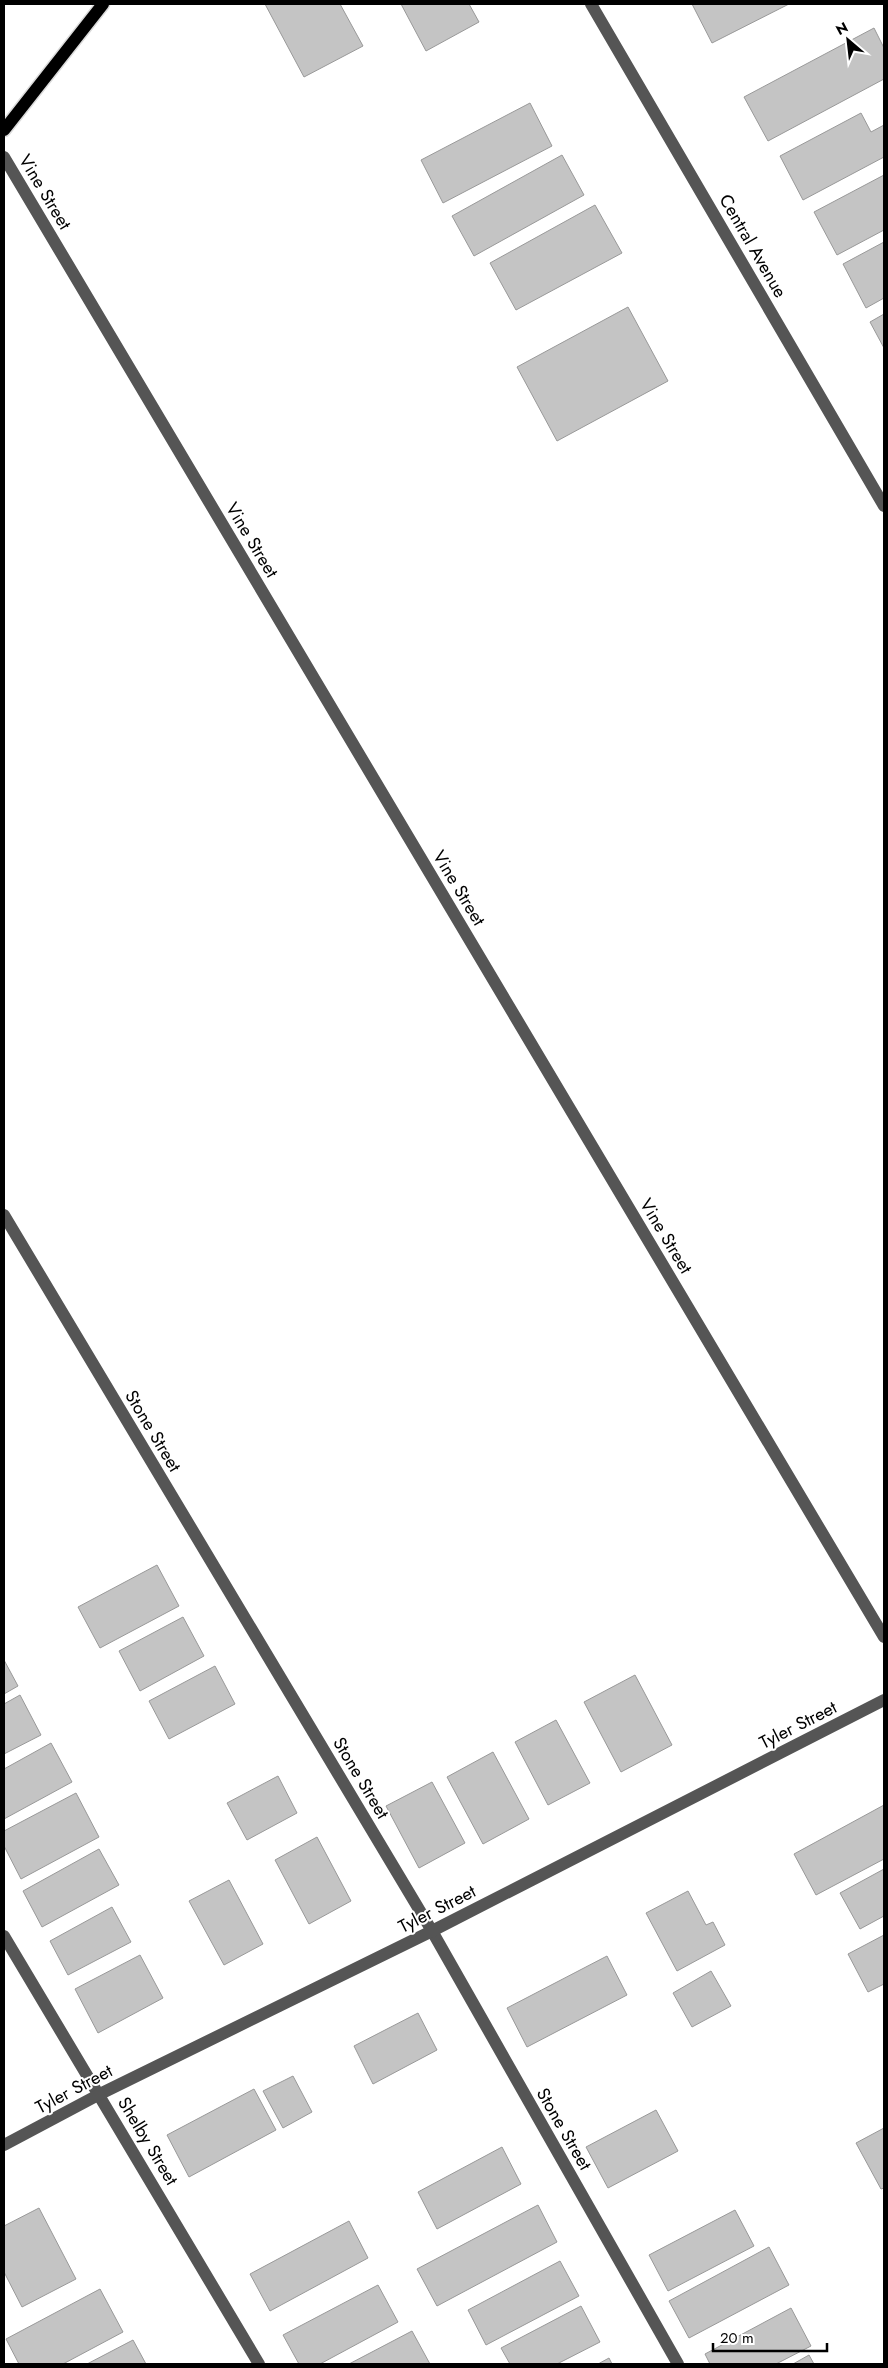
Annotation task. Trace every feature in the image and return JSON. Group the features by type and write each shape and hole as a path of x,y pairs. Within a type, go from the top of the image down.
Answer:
{"main road":[{"path":"4,130 103,4"}],"street":[{"name":"Central Avenue","path":"591,4 884,506"},
{"name":"Vine Street","path":"4,157 884,1637"},
{"name":"Stone Street","path":"4,1216 432,1931 678,2364"},
{"name":"Tyler Street","path":"4,2145 100,2094 432,1931 884,1700"},
{"name":"Shelby Street","path":"4,1936 100,2094 259,2364"}],"building":[{"path":"265,4 340,4 363,46 304,77"},
{"path":"401,4 469,4 479,22 426,51"},
{"path":"692,4 789,4 712,43"},
{"path":"874,28 884,48 884,79 768,141 744,97"},
{"path":"530,103 552,146 443,203 421,160"},
{"path":"861,113 871,132 884,125 884,157 803,200 780,156"},
{"path":"562,155 584,195 474,256 452,216"},
{"path":"884,175 884,230 837,255 814,212"},
{"path":"595,205 622,253 516,310 490,263"},
{"path":"884,242 884,298 866,308 843,264"},
{"path":"628,307 668,381 557,441 517,367"},
{"path":"884,314 884,348 870,322"},
{"path":"157,1565 179,1606 100,1648 78,1607"},
{"path":"183,1617 204,1656 140,1691 119,1651"},
{"path":"4,1660 18,1686 4,1694"},
{"path":"215,1666 235,1704 169,1739 149,1701"},
{"path":"635,1675 672,1745 621,1772 584,1702"},
{"path":"20,1695 41,1735 4,1754 4,1704"},
{"path":"556,1720 590,1783 548,1805 515,1742"},
{"path":"51,1743 72,1782 4,1819 4,1769"},
{"path":"493,1752 529,1819 483,1844 447,1777"},
{"path":"278,1776 297,1813 247,1840 227,1803"},
{"path":"432,1782 465,1843 419,1868 386,1806"},
{"path":"76,1793 99,1837 21,1879 4,1846 4,1831"},
{"path":"884,1805 884,1859 816,1895 794,1854"},
{"path":"317,1837 351,1901 309,1924 275,1860"},
{"path":"99,1849 119,1885 42,1927 23,1891"},
{"path":"884,1869 884,1916 860,1929 840,1893"},
{"path":"229,1880 263,1944 224,1965 189,1901"},
{"path":"688,1891 706,1925 713,1922 725,1945 677,1971 646,1913"},
{"path":"112,1907 131,1942 68,1975 50,1941"},
{"path":"884,1935 884,1984 868,1992 848,1954"},
{"path":"140,1955 163,1998 98,2033 75,1989"},
{"path":"607,1956 627,1995 527,2047 507,2008"},
{"path":"711,1971 731,2006 692,2027 673,1993"},
{"path":"418,2013 437,2050 373,2084 354,2046"},
{"path":"293,2076 312,2112 283,2128 263,2091"},
{"path":"254,2089 276,2130 189,2177 167,2135"},
{"path":"656,2110 678,2151 608,2188 586,2147"},
{"path":"884,2128 884,2188 881,2189 856,2143"},
{"path":"502,2147 521,2184 437,2229 418,2192"},
{"path":"538,2205 557,2242 437,2306 417,2269"},
{"path":"39,2208 76,2279 22,2307 4,2272 4,2226"},
{"path":"735,2210 754,2246 668,2291 649,2255"},
{"path":"349,2221 368,2258 270,2311 250,2274"},
{"path":"769,2247 789,2285 689,2338 669,2301"},
{"path":"560,2261 579,2296 486,2345 468,2310"},
{"path":"378,2285 398,2322 320,2364 299,2364 283,2335"},
{"path":"100,2289 123,2332 63,2364 19,2364 6,2339"},
{"path":"581,2306 600,2342 557,2364 510,2364 501,2348"},
{"path":"791,2308 811,2346 776,2364 710,2364 705,2354"},
{"path":"412,2331 430,2364 349,2364"},
{"path":"133,2340 146,2364 87,2364"},
{"path":"809,2355 814,2364 793,2364"},
{"path":"609,2358 612,2364 598,2364"}]}
